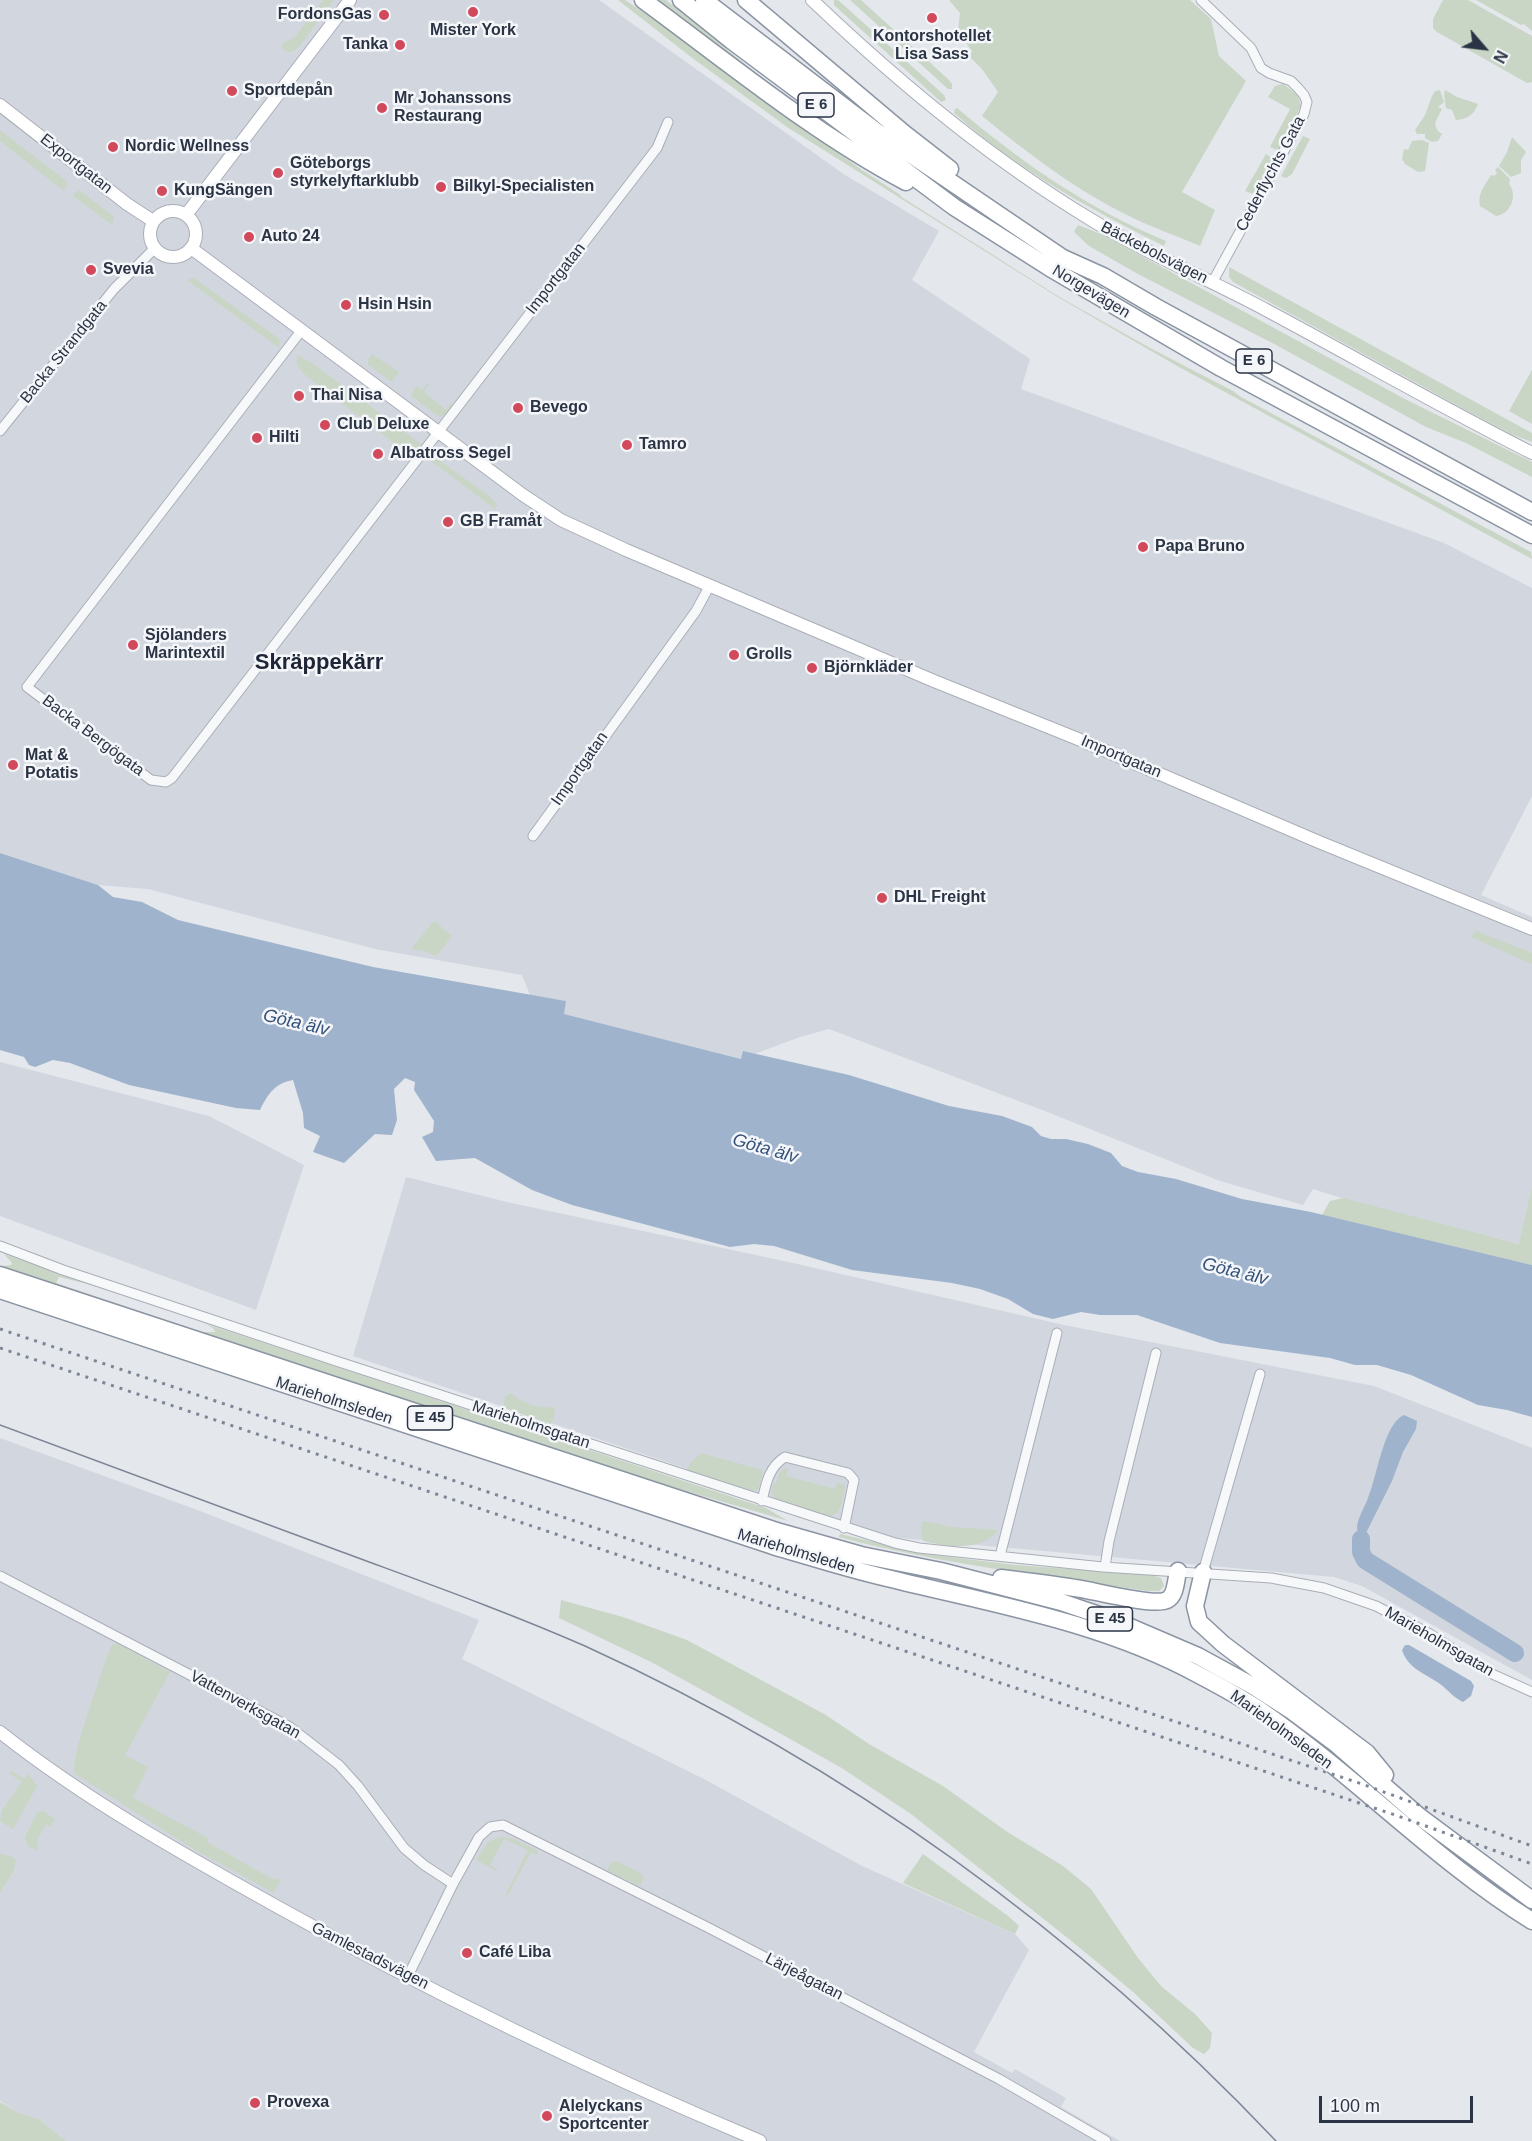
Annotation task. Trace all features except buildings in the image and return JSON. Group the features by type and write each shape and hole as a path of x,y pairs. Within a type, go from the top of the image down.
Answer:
{"highway":[{"path":"643,0 820,129 879,168 954,207"},
{"name":"Norgevägen","path":"681,0 741,48 954,207 1050,268 1221,368 1532,535"},
{"name":"Norgevägen","path":"704,0 876,131 1063,258 1103,276 1175,318 1532,512"},
{"path":"746,0 904,134 972,186 1001,216"},
{"name":"Marieholmsleden","path":"0,1275 780,1533 1061,1602 1149,1634 1198,1656 1253,1686 1292,1711 1343,1750 1420,1817 1532,1900"},
{"name":"Marieholmsleden","path":"0,1290 773,1546 865,1573 1072,1623 1158,1655 1195,1672 1266,1715 1309,1746 1459,1870 1532,1921"},
{"path":"941,1571 1075,1588 1161,1602 1169,1599 1172,1594 1178,1571"},
{"path":"1203,1572 1195,1605 1199,1622 1223,1644 1367,1753 1420,1817"}],"street":[{"path":"186,215 350,0"},
{"name":"Cederflychts Gata","path":"1201,0 1251,48 1262,68 1291,81 1304,95 1307,102 1299,123 1212,283"},
{"name":"Bäckebolsvägen","path":"818,2 938,112 1038,187 1091,220 1532,453"},
{"name":"Exportgatan","path":"0,105 153,221"},
{"name":"Importgatan","path":"438,432 657,148 668,122"},
{"path":"169,211 180,211 186,215 194,223 196,230 195,241 191,248 183,255 173,257 163,255 154,248 149,235 153,221 162,213 169,211"},
{"name":"Backa Strandgata","path":"0,431 114,289 154,248"},
{"name":"Importgatan","path":"191,248 523,495 561,520 934,681 1532,929"},
{"name":"Backa Bergögata","path":"301,331 27,687 150,780 166,782 172,778 438,432"},
{"name":"Importgatan","path":"532,836 696,610 710,585"},
{"name":"Marieholmsgatan","path":"0,1246 150,1299 844,1528 907,1546 1105,1567 1271,1578 1324,1588 1359,1599 1430,1634 1490,1672 1532,1692"},
{"path":"1000,1556 1057,1333"},
{"path":"1105,1567 1109,1541 1156,1353"},
{"path":"1203,1572 1260,1374"},
{"path":"762,1501 767,1478 777,1462 785,1457 848,1473 854,1480 844,1528"},
{"name":"Vattenverksgatan","path":"0,1576 290,1727 346,1772 404,1848 424,1865 453,1884"},
{"name":"Gamlestadsvägen","path":"0,1732 80,1790 200,1864 408,1976 565,2054 760,2141"},
{"name":"Lärjeågatan","path":"453,1884 479,1838 490,1827 496,1825 510,1827 999,2079 1106,2141"},
{"path":"408,1976 453,1884"}],"shaded area":[{"path":"0,0 599,0 845,175 939,231 912,280 1030,359 1021,389 1444,543 1532,588 1532,796 1481,895 1532,917 1532,1186 1520,1244 1360,1204 1313,1189 1303,1205 1220,1181 829,1029 741,1059 563,1014 566,1001 530,995 522,975 375,949 148,889 98,885 0,853"},
{"path":"0,1062 209,1116 304,1165 256,1310 0,1216"},
{"path":"406,1177 507,1202 793,1263 1064,1325 1374,1386 1532,1448 1532,1680 1362,1586 1334,1577 888,1537 353,1356"},
{"path":"0,1438 200,1511 479,1620 462,1659 706,1780 862,1866 1015,1934 1029,1950 974,2052 1012,2073 1015,2069 1066,2098 1061,2107 1120,2141 66,2141 39,2119 19,2113 0,2101"}],"green space":[{"path":"323,0 334,0 299,47 292,52 287,52 282,48 283,43 294,38"},
{"path":"618,0 625,0 649,16 903,198 1061,298 1531,552 1532,559 1179,367 1061,299 787,127"},
{"path":"656,0 666,0 752,70 744,65"},
{"path":"834,0 838,0 944,95 946,100 941,102 834,5"},
{"path":"850,0 861,0 949,80 952,89 948,89"},
{"path":"949,0 1190,0 1211,19 1219,56 1246,81 1182,192 1215,210 1200,246 1139,221 1092,196 1036,158 982,116 998,92 982,69 970,57 972,51 958,31 960,13"},
{"path":"1443,0 1468,0 1532,36 1532,82 1527,83 1437,32 1433,28 1433,19"},
{"path":"1476,0 1532,0 1532,31 1524,24 1521,25"},
{"path":"1283,84 1298,95 1301,106 1277,150 1270,147 1290,109 1268,97 1275,86"},
{"path":"1440,90 1444,102 1438,107 1442,109 1435,123 1437,130 1442,134 1438,141 1432,142 1425,138 1425,134 1418,134 1418,136 1415,130 1425,115 1435,91"},
{"path":"1445,90 1478,104 1472,114 1456,120 1452,110 1446,108"},
{"path":"957,108 1056,183 1109,214 1166,241 1164,246 1054,187 1028,170 954,113"},
{"path":"0,130 65,180 68,184 64,191 0,141"},
{"path":"1303,136 1310,139 1292,174 1286,178 1281,176"},
{"path":"1512,137 1526,152 1521,160 1521,173 1511,177 1499,166"},
{"path":"1422,140 1429,143 1425,171 1418,172 1405,164 1402,159 1404,149 1408,150 1412,141"},
{"path":"1266,154 1272,158 1271,164 1256,191 1253,194 1245,191"},
{"path":"1498,167 1510,179 1513,198 1506,212 1496,216 1480,206 1479,202 1484,186 1491,175 1494,176 1497,173 1495,170"},
{"path":"77,191 81,191 114,217 112,225 73,196"},
{"path":"1078,225 1101,234 1403,398 1532,462 1532,477 1466,443 1426,427 1276,345 1138,274 1089,246 1074,232"},
{"path":"1229,267 1532,433 1532,442 1511,434 1460,407 1233,282 1229,277"},
{"path":"194,278 278,338 279,348 187,280"},
{"path":"372,354 399,372 392,382 368,365"},
{"path":"298,355 421,444 411,456 301,371 297,365"},
{"path":"1532,370 1532,424 1509,411"},
{"path":"430,383 424,392 446,410 451,403 453,404 444,415 439,417 411,396 416,386 422,390"},
{"path":"429,453 489,496 497,504 495,509 426,457"},
{"path":"434,921 452,936 437,955 411,949"},
{"path":"1476,931 1532,953 1532,964 1471,937"},
{"path":"1532,1186 1532,1265 1322,1215 1330,1201 1343,1198 1519,1244"},
{"path":"4,1254 92,1285 59,1277 56,1283 201,1332 215,1332 206,1324 766,1508 788,1521 591,1463 3,1268 12,1263"},
{"path":"511,1393 531,1404 554,1407 555,1414 552,1423 507,1409 504,1405 505,1397"},
{"path":"701,1453 762,1470 759,1488 752,1492 687,1470 690,1463"},
{"path":"788,1469 786,1476 835,1489 837,1483 844,1484 843,1498 837,1512 830,1516 824,1515 786,1503 773,1496 771,1492 774,1483 780,1472"},
{"path":"923,1521 953,1527 998,1530 983,1542 974,1545 943,1545 923,1541 921,1530"},
{"path":"840,1534 925,1554 1016,1565 1152,1575 1161,1578 1164,1586 1159,1591 1148,1591 993,1568 916,1555 839,1537"},
{"path":"561,1600 623,1617 687,1640 826,1715 869,1744 943,1786 1006,1831 1063,1866 1091,1889 1138,1958 1161,1986 1195,2014 1212,2033 1210,2048 1204,2054 1193,2048 1132,1991 911,1814 840,1767 724,1702 651,1662 559,1618"},
{"path":"113,1644 118,1644 170,1672 125,1755 148,1767 133,1798 208,1838 207,1842 274,1880 276,1878 280,1880 274,1893 195,1850 75,1774 74,1765 81,1735"},
{"path":"12,1771 24,1779 28,1774 37,1786 13,1829 0,1821 2,1810 22,1782 9,1773"},
{"path":"43,1811 55,1819 50,1827 46,1824 36,1842 39,1844 36,1850 28,1846 25,1837 37,1813"},
{"path":"501,1837 514,1839 538,1851 537,1855 531,1852 508,1895 506,1894 528,1850 504,1839 490,1865 497,1871 476,1860 488,1842"},
{"path":"0,1854 11,1856 16,1860 13,1872 0,1892"},
{"path":"923,1854 1008,1916 1019,1926 1015,1934 903,1883"},
{"path":"616,1861 642,1874 644,1878 640,1886 608,1871 612,1862"},
{"path":"0,2102 19,2113 39,2119 66,2141 0,2141"}],"water":[{"name":"Göta älv","path":"0,853 98,885 113,897 142,902 178,920 373,967 566,1001 564,1014 741,1059 743,1051 849,1075 949,1106 1002,1116 1032,1127 1041,1136 1088,1144 1111,1153 1122,1166 1138,1172 1176,1179 1242,1199 1311,1212 1532,1265 1532,1417 1478,1405 1411,1375 1377,1365 1355,1365 1330,1358 1220,1343 1137,1315 1100,1315 1081,1312 1053,1319 1033,1314 1008,1299 980,1289 952,1283 852,1270 774,1246 754,1244 730,1247 572,1205 532,1190 475,1158 436,1161 422,1137 433,1132 434,1121 414,1090 415,1082 405,1078 394,1089 397,1120 392,1135 375,1134 344,1163 313,1152 320,1136 304,1128 303,1113 293,1080 273,1090 260,1110 236,1108 129,1085 70,1063 53,1060 35,1067 29,1065 24,1057 0,1050"},
{"path":"1404,1415 1417,1421 1416,1429 1361,1539 1357,1531 1358,1522 1368,1499 1386,1439 1397,1420"},
{"path":"1405,1645 1409,1645 1471,1681 1474,1686 1471,1696 1463,1702 1418,1670 1408,1662 1402,1650"}],"waterway":[{"path":"1361,1539 1361,1552 1365,1560 1515,1653"}],"tram line":[{"path":"0,1425 555,1633 682,1693 775,1744 866,1800 954,1860 1040,1924 1122,1993 1200,2065 1276,2141"}],"railway":[{"path":"0,1329 1362,1784 1532,1846"},
{"path":"0,1348 1395,1815 1532,1864"}],"place":[{"name":"Mister York","path":"473,12"},
{"name":"FordonsGas","path":"384,15"},
{"name":"Kontorshotellet Lisa Sass","path":"932,18"},
{"name":"Tanka","path":"400,45"},
{"name":"Sportdepån","path":"232,91"},
{"name":"Mr Johanssons Restaurang","path":"382,108"},
{"name":"Nordic Wellness","path":"113,147"},
{"name":"Göteborgs styrkelyftarklubb","path":"278,173"},
{"name":"Bilkyl-Specialisten","path":"441,187"},
{"name":"KungSängen","path":"162,191"},
{"name":"Auto 24","path":"249,237"},
{"name":"Svevia","path":"91,270"},
{"name":"Hsin Hsin","path":"346,305"},
{"name":"Thai Nisa","path":"299,396"},
{"name":"Bevego","path":"518,408"},
{"name":"Club Deluxe","path":"325,425"},
{"name":"Hilti","path":"257,438"},
{"name":"Tamro","path":"627,445"},
{"name":"Albatross Segel","path":"378,454"},
{"name":"GB Framåt","path":"448,522"},
{"name":"Papa Bruno","path":"1143,547"},
{"name":"Sjölanders Marintextil","path":"133,645"},
{"name":"Grolls","path":"734,655"},
{"name":"Björnkläder","path":"812,668"},
{"name":"Mat & Potatis","path":"13,765"},
{"name":"DHL Freight","path":"882,898"},
{"name":"Café Liba","path":"467,1953"},
{"name":"Provexa","path":"255,2103"},
{"name":"Alelyckans Sportcenter","path":"547,2116"}],"district":[{"name":"Skräppekärr","path":"319,663"}]}
